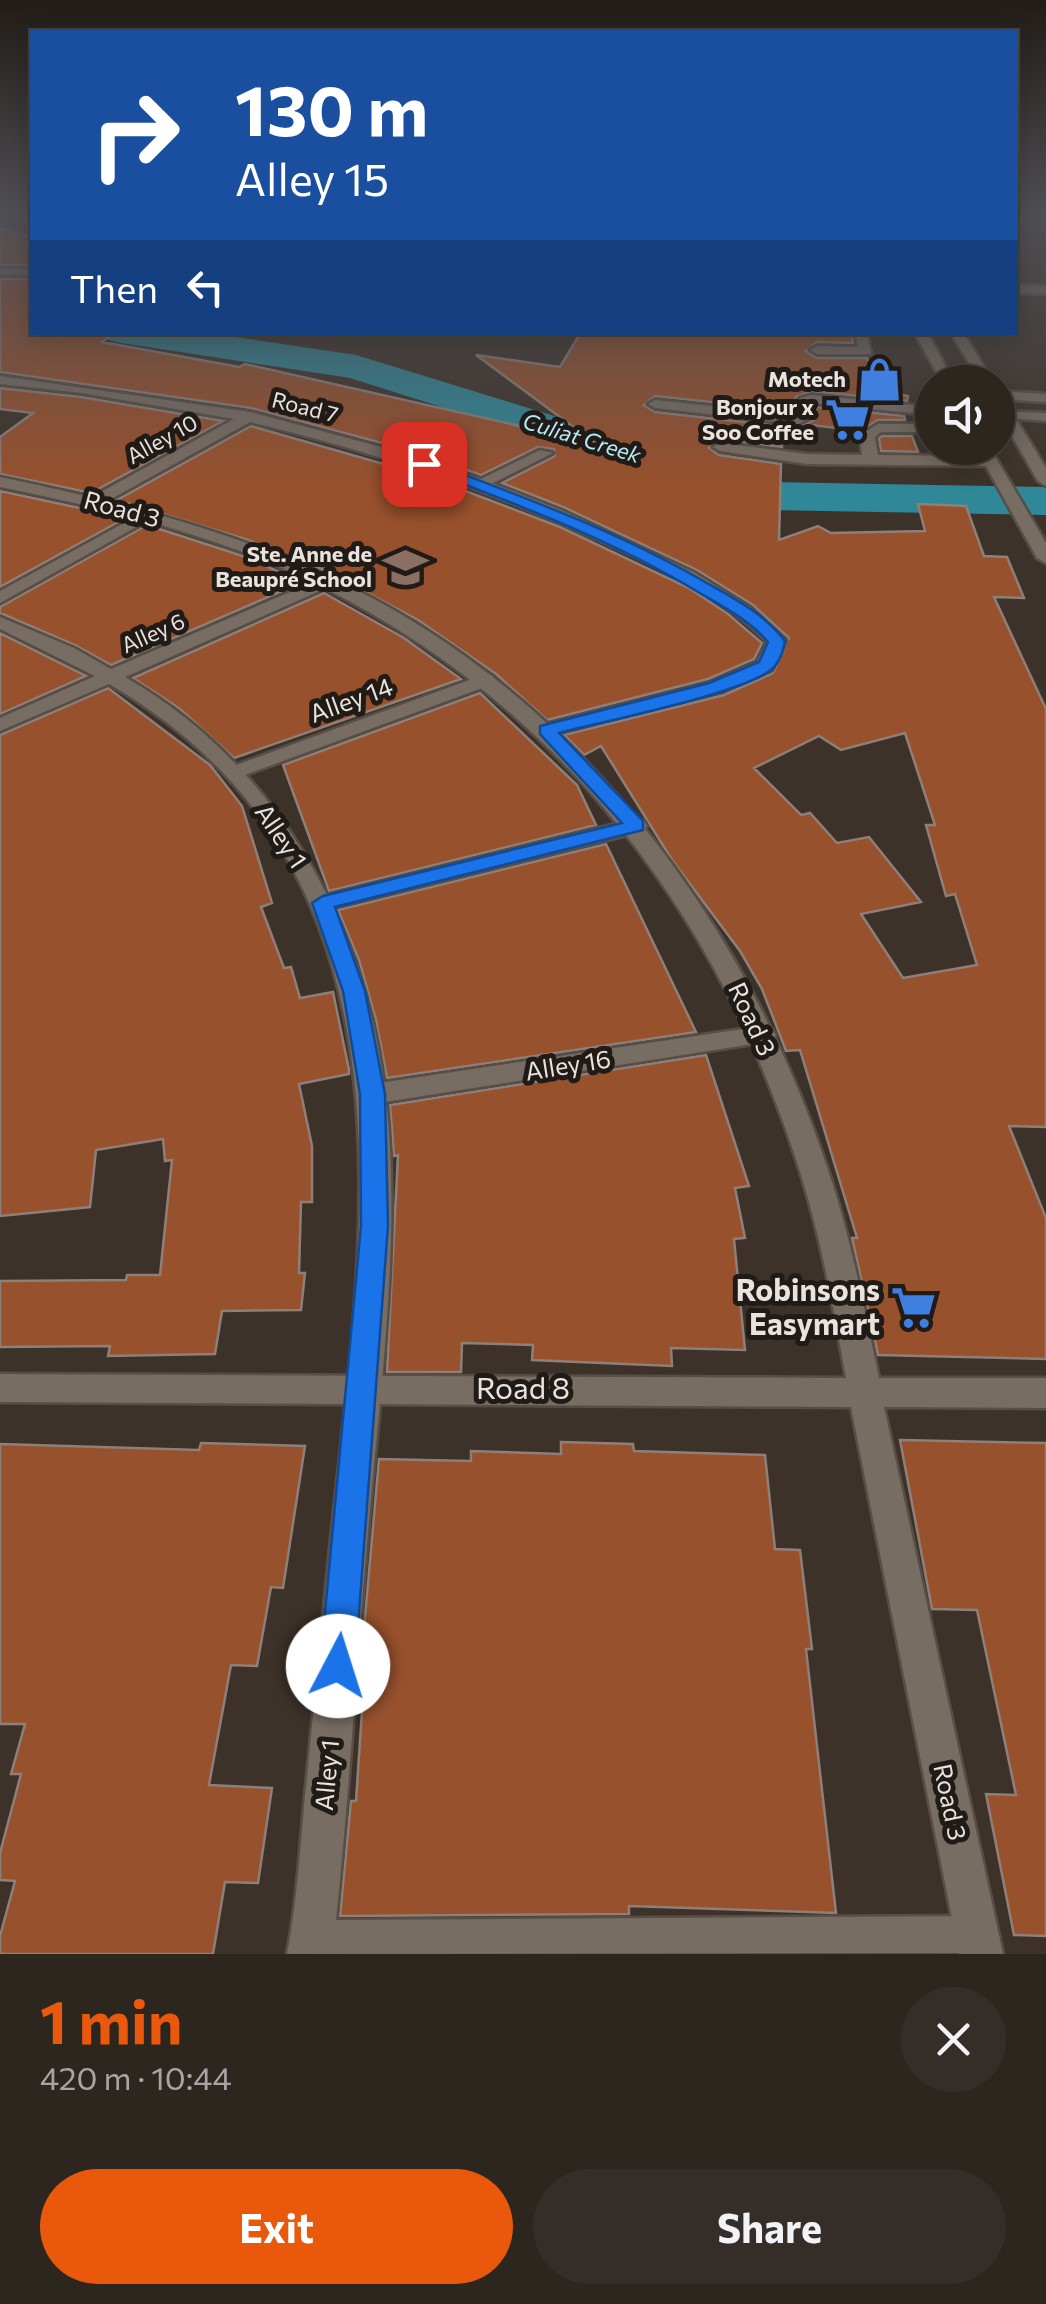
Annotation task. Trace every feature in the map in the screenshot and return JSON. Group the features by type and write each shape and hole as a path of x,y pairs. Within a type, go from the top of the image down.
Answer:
{"street":[{"path":"818,350 866,351 862,335"},
{"path":"922,335 938,365"},
{"path":"958,335 976,365"},
{"name":"Road 7","path":"0,380 134,396 250,416 366,445 481,483 573,520 666,566 758,620 776,641 765,666 716,686 546,730"},
{"path":"1015,401 1046,398"},
{"path":"655,404 798,420 805,417 805,401 811,399 915,409"},
{"path":"1015,408 1046,417"},
{"name":"Alley 10","path":"96,501 250,416"},
{"path":"871,462 867,435 878,428 915,428"},
{"path":"1015,428 1046,481"},
{"path":"720,447 806,459 915,463"},
{"path":"481,483 544,453"},
{"path":"993,465 1046,558"},
{"name":"Road 3","path":"0,482 150,515 239,545 325,582 407,626 486,680 546,730 636,826 702,920 763,1035 821,1192 980,1946"},
{"path":"0,598 150,515"},
{"name":"Alley 6","path":"0,725 325,582"},
{"name":"Alley 1","path":"0,622 46,640 114,675 178,719 235,772 283,832 323,903 354,991 372,1094 374,1226 310,1948"},
{"name":"Alley 14","path":"235,772 486,680"},
{"path":"323,903 636,826"},
{"name":"Alley 16","path":"372,1094 763,1035"},
{"name":"Road 8","path":"0,1388 1046,1393"},
{"path":"310,1948 980,1946"}],"building":[{"path":"0,306 30,306 30,335 111,335 102,342 239,367 245,364 595,443 476,355 560,367 579,335 852,335 853,343 817,342 806,351 817,358 867,358 873,371 890,371 897,394 908,396 907,401 811,391 796,397 793,411 655,396 644,405 655,412 798,428 814,420 816,407 904,416 905,420 878,420 860,431 812,425 805,440 782,437 782,447 720,439 709,448 719,455 781,464 779,540 818,526 831,533 925,531 918,504 966,506 984,556 1007,557 1024,598 994,597 1046,709 1046,1127 1009,1126 1046,1218 1046,1359 878,1355 852,1238 857,1238 800,1050 786,1051 762,989 740,951 672,860 601,746 584,755 564,735 724,695 773,673 789,638 753,605 697,570 502,483 555,456 554,449 538,447 481,475 408,450 251,408 0,372","holes":["905,733 935,825 926,825 946,896 955,894 977,965 903,978 861,914 921,902 869,837 837,843 810,813 801,815 754,768 819,736 841,750"]},
{"path":"0,388 223,421 91,493 0,474 0,437 33,413 0,409"},
{"path":"251,426 429,477 560,527 689,588 762,643 754,659 708,679 547,720 496,674 418,620 328,572 248,540 117,500"},
{"path":"912,436 915,452 881,451 879,438"},
{"path":"0,491 80,508 124,519 0,587"},
{"path":"147,525 240,555 303,582 111,665 0,613 0,607"},
{"path":"324,593 404,638 461,679 234,758 180,709 133,678"},
{"path":"0,633 86,676 0,714"},
{"path":"108,688 210,765 242,806 272,903 261,907 284,968 291,967 300,998 333,992 349,1070 349,1074 299,1084 312,1146 312,1202 301,1202 299,1273 305,1273 301,1310 222,1311 215,1354 108,1356 110,1346 0,1347 0,1281 126,1280 127,1275 160,1275 172,1160 165,1161 163,1139 96,1150 90,1207 0,1216 0,735"},
{"path":"480,693 577,785 596,825 329,891 283,765"},
{"path":"606,844 696,1032 387,1078 359,960 338,910"},
{"path":"706,1055 749,1186 735,1188 745,1238 734,1239 745,1350 671,1348 672,1366 532,1360 533,1345 462,1343 461,1372 387,1372 398,1155 394,1156 390,1105"},
{"path":"900,1440 1046,1443 1046,1936 1014,1935 986,1794 1016,1795 977,1610 932,1609"},
{"path":"561,1442 633,1444 634,1451 765,1455 775,1549 800,1550 812,1649 806,1649 836,1913 629,1906 629,1914 340,1916 351,1801 356,1801 366,1651 362,1651 379,1459 471,1461 471,1451 561,1454"},
{"path":"201,1443 305,1446 283,1588 271,1587 257,1666 231,1665 209,1785 272,1788 258,1883 225,1882 213,1954 0,1954 0,1936 15,1881 0,1880 0,1853 21,1774 11,1774 25,1724 0,1724 0,1444 199,1450"}],"waterway":[{"name":"Culiat Creek","path":"142,335 356,367 767,496 1046,501"}],"place":[{"name":"Motech","path":"879,379"},
{"name":"Bonjour x Soo Coffee","path":"847,420"},
{"name":"Ste. Anne de Beaupré School","path":"405,567"},
{"name":"Robinsons Easymart","path":"913,1308"}],"route":[{"path":"338,1666 374,1226 372,1094 354,991 323,903 636,826 546,730 716,686 765,666 776,649 776,641 758,620 666,566 573,520 424,464"}]}
